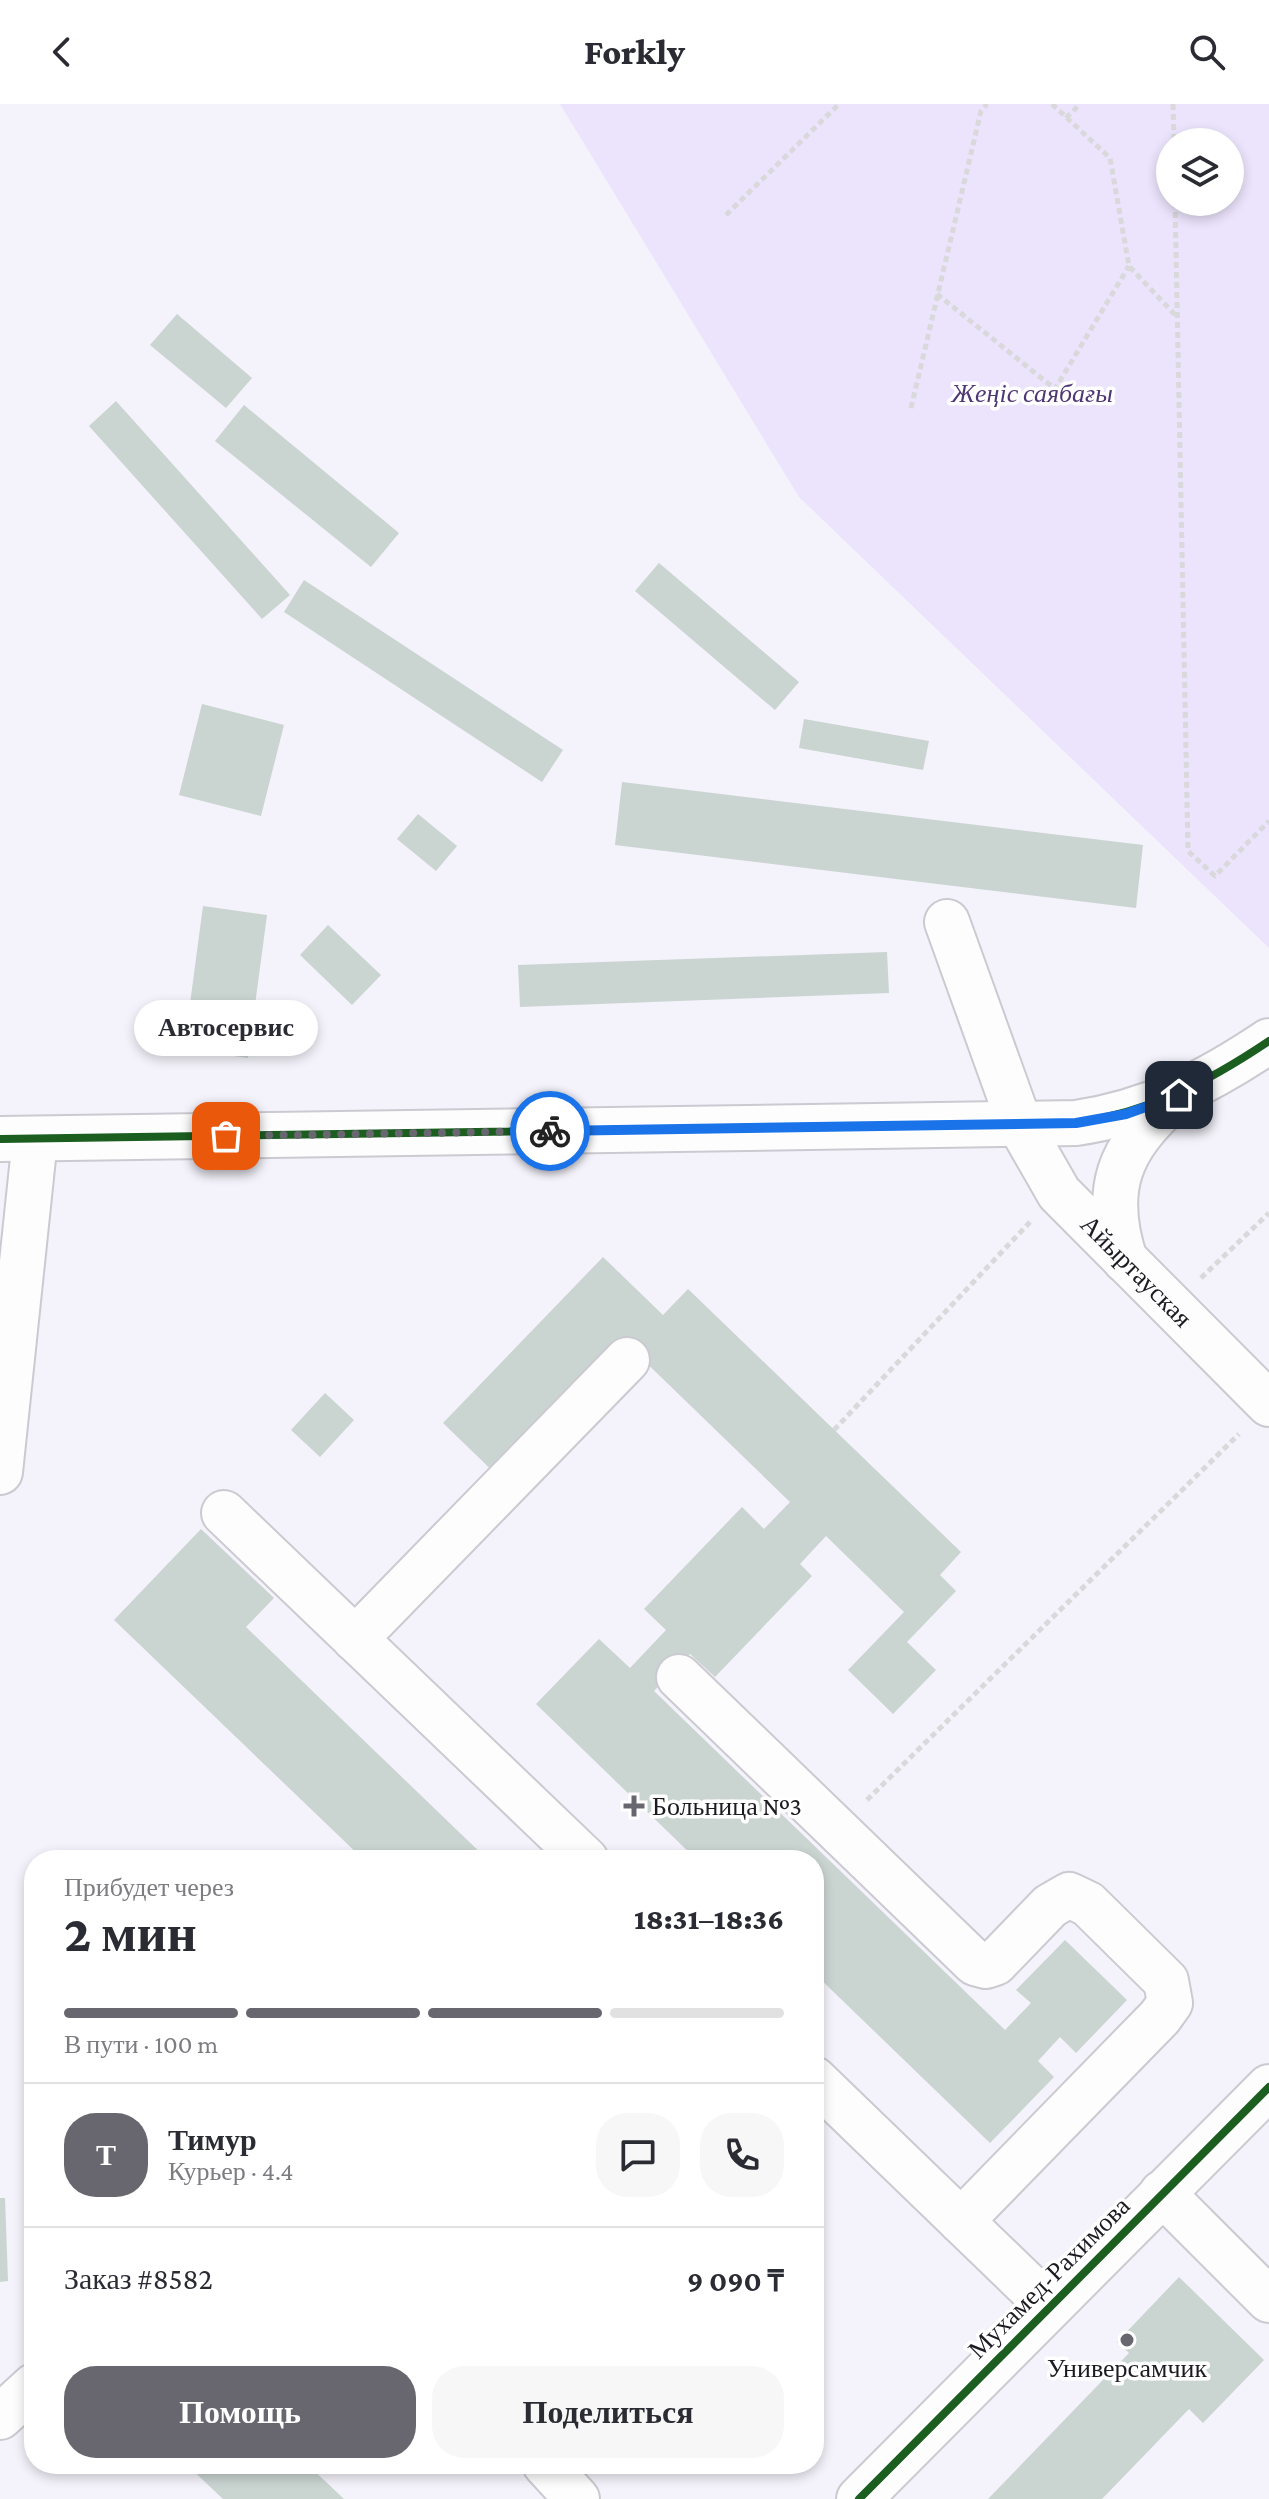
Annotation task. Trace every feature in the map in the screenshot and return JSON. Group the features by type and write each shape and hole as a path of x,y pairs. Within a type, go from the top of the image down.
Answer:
{"street":[{"name":"Айыртауская","path":"947,922 1020,1125 1059,1193 1172,1309 1259,1414"},
{"path":"0,1472 18,1139 1020,1125 1099,1120 1151,1107 1179,1095 1269,1041"},
{"path":"1125,1260 1113,1208 1123,1161 1150,1120 1179,1095"},
{"path":"355,1639 627,1360"},
{"path":"224,1513 576,1850"},
{"path":"679,1677 975,1963 986,1966 995,1963 1050,1906 1069,1895 1088,1904 1166,1981 1170,1989 1170,2003 1160,2017 961,2221"},
{"name":"Мухамед-Рахимова","path":"859,2499 1269,2087"},
{"path":"824,2089 1049,2306"},
{"path":"1162,2193 1269,2300"},
{"path":"0,2417 24,2395"},
{"path":"554,2474 577,2499"}],"path":[{"path":"726,215 839,104"},
{"path":"911,408 981,111 987,104"},
{"path":"1052,104 1110,158 1129,266 1178,318"},
{"path":"1066,118 1080,104"},
{"path":"1173,104 1174,128"},
{"path":"1175,216 1188,851 1215,876 1269,821"},
{"path":"937,294 1055,389 1129,266"},
{"path":"834,1430 1059,1193"},
{"path":"1172,1309 1269,1213"},
{"path":"837,1829 1259,1414"}],"green space":[{"name":"Жеңіс саябағы","path":"560,104 1269,104 1269,948 799,497"}],"building":[{"path":"177,314 252,378 226,408 150,345"},
{"path":"116,401 290,595 262,619 89,426"},
{"path":"244,405 399,533 371,567 215,441"},
{"path":"659,563 799,682 775,710 635,591"},
{"path":"304,580 563,750 542,782 284,612"},
{"path":"202,704 284,725 261,816 179,795"},
{"path":"804,719 929,741 923,770 799,748"},
{"path":"622,782 1143,845 1136,908 615,845"},
{"path":"418,814 457,846 436,871 397,839"},
{"path":"203,906 267,915 248,1058 184,1049"},
{"path":"328,925 381,975 352,1005 300,955"},
{"path":"887,952 889,993 520,1007 518,965"},
{"path":"603,1257 663,1315 688,1289 961,1552 940,1575 956,1591 907,1642 936,1670 893,1714 848,1670 904,1612 826,1536 800,1564 812,1576 715,1677 690,1654 654,1691 819,1850 687,1850 536,1704 599,1639 630,1668 666,1630 644,1609 742,1507 764,1529 790,1502 631,1348 503,1481 443,1423"},
{"path":"325,1393 354,1420 320,1457 291,1430"},
{"path":"201,1529 274,1598 246,1627 478,1850 354,1850 114,1620"},
{"path":"824,1855 1005,2030 1031,2003 1016,1990 1065,1940 1127,2000 1076,2053 1060,2037 1038,2061 1054,2077 990,2143 824,1983"},
{"path":"0,2198 5,2198 8,2281 0,2282"},
{"path":"1179,2277 1264,2360 1203,2423 1189,2409 1102,2499 988,2499 1129,2353 1117,2342"},
{"path":"197,2474 318,2474 344,2499 223,2499"}],"cycle path":[{"path":"0,1139 1076,1123 1154,1103 1224,1070 1269,1041"},
{"path":"859,2499 1269,2087"}],"way so far":[{"path":"226,1136 550,1131"}],"place":[{"name":"Автосервис","path":"226,1136"},
{"name":"Больница №3","path":"634,1806"},
{"name":"Универсамчик","path":"1127,2340"}],"route":[{"path":"550,1131 1076,1123 1126,1114 1179,1095"}]}
